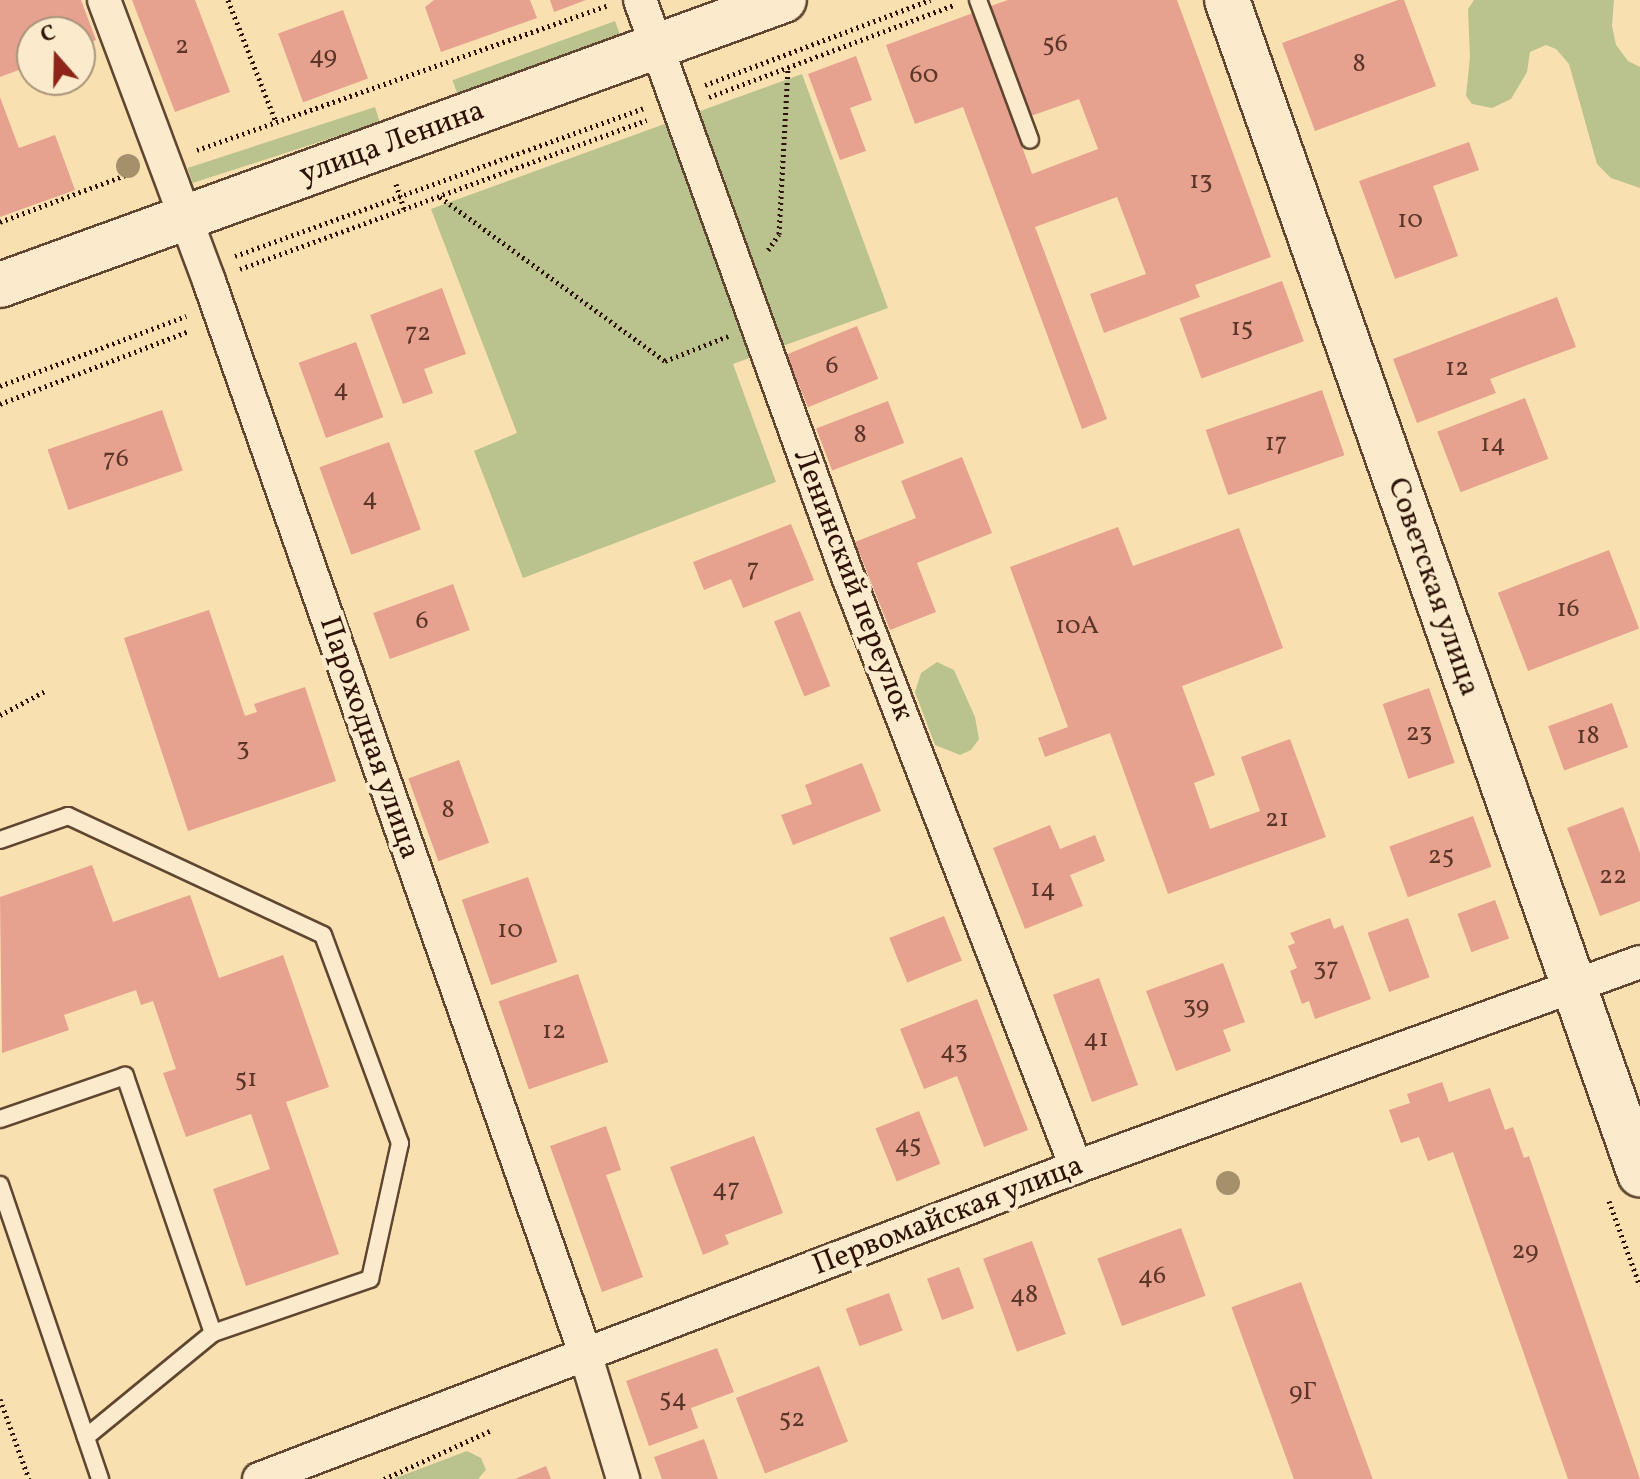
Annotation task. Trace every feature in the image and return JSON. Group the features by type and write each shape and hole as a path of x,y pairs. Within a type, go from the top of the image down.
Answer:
{"street":[{"name":"Пароходная улица","path":"104,0 213,292 585,1353 623,1479"},
{"name":"Ленинский переулок","path":"640,0 847,574 1076,1167"},
{"name":"улица Ленина","path":"0,285 784,0"},
{"name":"Советская улица","path":"1227,0 1640,1174"},
{"name":"Первомайская улица","path":"259,1479 1076,1167 1640,962"}],"lane":[{"path":"978,0 1030,140"},
{"path":"0,840 68,816 323,935 400,1143 370,1279 213,1333 86,1437"},
{"path":"0,1119 125,1076 213,1333"},
{"path":"0,1185 100,1479"}],"path":[{"path":"228,0 276,122"},
{"path":"0,386 404,209 930,0"},
{"path":"0,404 400,196 788,67 967,0"},
{"path":"0,222 608,5"},
{"path":"743,287 779,234 788,67"},
{"path":"396,184 404,209"},
{"path":"439,196 665,361 757,325"},
{"path":"0,715 47,690"},
{"path":"0,1399 29,1479"}],"green space":[{"path":"1474,0 1614,0 1612,26 1616,45 1628,61 1640,67 1640,188 1611,178 1597,164 1569,64 1556,49 1546,45 1530,52 1527,72 1511,99 1492,108 1472,104 1466,96 1470,57 1468,9"},
{"path":"615,21 620,35 458,94 452,80"},
{"path":"802,74 888,308 733,364 776,482 523,578 474,451 517,433 431,209"},
{"path":"375,107 380,122 193,183 188,168"},
{"path":"937,662 954,670 975,717 979,739 971,750 960,755 935,745 915,692 921,673"},
{"path":"467,1451 481,1458 486,1470 478,1479 393,1479"}],"building":[{"path":"0,0 81,0 87,16 16,16 16,71 0,77"},
{"path":"132,0 195,0 230,92 175,112"},
{"path":"434,0 530,0 537,18 441,52 425,7"},
{"path":"550,0 586,0 554,12"},
{"path":"1008,0 1177,0 1271,257 1195,285 1200,297 1104,333 1090,294 1146,274 1117,197 1035,227 1107,419 1082,429 963,107 915,124 886,45 973,13 1032,174 1098,149 1079,99 1028,117 988,7"},
{"path":"1404,0 1436,86 1315,131 1282,43"},
{"path":"343,10 368,79 303,102 278,34"},
{"path":"856,56 872,100 850,108 866,151 840,160 808,74"},
{"path":"0,97 19,148 55,135 75,190 0,217"},
{"path":"1469,142 1479,170 1433,186 1458,256 1395,279 1359,181"},
{"path":"1282,281 1304,341 1201,378 1180,318"},
{"path":"442,288 466,354 424,369 433,393 403,404 370,315"},
{"path":"1557,297 1576,347 1490,379 1496,393 1417,423 1393,359"},
{"path":"857,326 878,379 808,407 787,354"},
{"path":"356,342 383,417 326,438 299,363"},
{"path":"1322,390 1344,455 1228,495 1206,430"},
{"path":"1525,398 1548,459 1461,492 1437,432"},
{"path":"888,401 904,443 832,471 816,429"},
{"path":"162,410 183,471 68,510 48,449"},
{"path":"389,442 421,529 351,555 319,467"},
{"path":"962,457 992,533 917,563 936,612 890,630 855,542 916,518 901,481"},
{"path":"791,524 814,580 743,608 731,579 704,590 693,562"},
{"path":"1118,527 1133,566 1239,528 1283,648 1182,686 1215,775 1194,783 1210,829 1260,811 1241,757 1290,739 1326,837 1168,894 1110,733 1045,757 1038,738 1068,727 1010,567"},
{"path":"1609,550 1639,628 1528,671 1498,593"},
{"path":"453,584 470,630 390,659 373,613"},
{"path":"209,610 245,716 257,712 254,704 305,687 336,781 188,831 124,638"},
{"path":"800,611 830,686 804,697 774,621"},
{"path":"1429,688 1455,763 1408,779 1383,704"},
{"path":"1612,703 1628,747 1564,770 1548,726"},
{"path":"459,760 489,843 438,861 408,778"},
{"path":"862,763 881,811 793,845 781,815 812,804 805,785"},
{"path":"1623,807 1640,853 1640,901 1600,916 1567,828"},
{"path":"1473,816 1491,867 1408,897 1389,846"},
{"path":"1050,825 1060,849 1095,835 1105,861 1070,875 1083,906 1025,929 993,848"},
{"path":"92,865 113,922 190,895 219,978 283,955 329,1087 286,1102 339,1254 246,1286 213,1189 270,1169 251,1114 186,1137 163,1073 176,1069 153,1001 141,1005 136,990 64,1015 69,1030 2,1053 0,897"},
{"path":"528,877 557,962 491,985 462,900"},
{"path":"1495,900 1509,939 1471,952 1457,914"},
{"path":"944,916 962,961 907,983 889,938"},
{"path":"1330,918 1334,929 1343,925 1371,999 1315,1019 1309,1001 1302,1004 1290,971 1297,968 1288,946 1295,943 1290,933"},
{"path":"1408,918 1430,977 1389,992 1368,933"},
{"path":"1223,963 1245,1022 1223,1030 1231,1051 1176,1071 1146,991"},
{"path":"578,974 608,1062 529,1089 499,1001"},
{"path":"1099,978 1138,1085 1092,1102 1053,995"},
{"path":"977,999 1028,1130 984,1147 957,1076 924,1089 900,1029"},
{"path":"1442,1082 1449,1102 1490,1088 1505,1130 1513,1127 1524,1158 1529,1156 1640,1479 1568,1479 1453,1152 1428,1161 1419,1137 1401,1143 1389,1110 1410,1103 1407,1094"},
{"path":"919,1111 940,1164 897,1181 875,1129"},
{"path":"606,1126 621,1170 606,1175 643,1277 602,1292 550,1146"},
{"path":"754,1136 783,1213 725,1235 729,1244 703,1255 670,1167"},
{"path":"1181,1228 1206,1296 1122,1326 1097,1258"},
{"path":"1032,1241 1066,1334 1017,1352 983,1259"},
{"path":"959,1267 974,1308 942,1320 927,1279"},
{"path":"1301,1282 1373,1479 1294,1479 1231,1307"},
{"path":"889,1293 903,1331 859,1346 846,1309"},
{"path":"717,1348 734,1392 691,1408 698,1428 649,1446 626,1381"},
{"path":"819,1366 848,1442 765,1474 736,1398"},
{"path":"704,1439 718,1479 662,1479 654,1457"},
{"path":"546,1466 551,1479 515,1479"}]}
